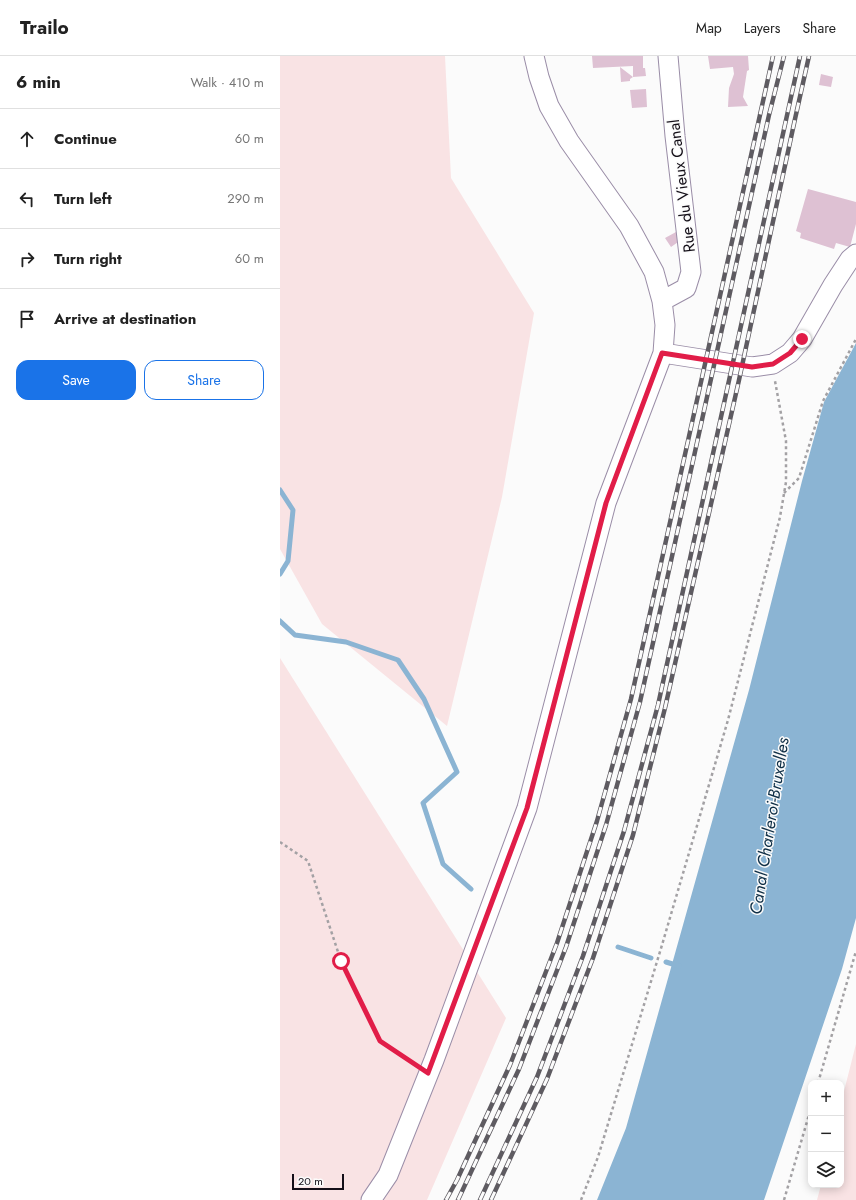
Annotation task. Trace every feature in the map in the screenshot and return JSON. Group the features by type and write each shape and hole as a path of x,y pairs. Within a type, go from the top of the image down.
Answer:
{"street":[{"path":"371,1200 388,1175 428,1073 527,808 606,503 662,353 664,325 662,301 654,272 629,226 569,140 549,106 539,77 534,56"},
{"name":"Rue du Vieux Canal","path":"662,301 686,288 691,272 675,136 668,56"},
{"path":"662,353 752,367 773,364 790,353 802,339 833,285 850,259 856,254"}],"path":[{"path":"784,494 799,478 823,401 856,339"},
{"path":"581,1200 598,1157 728,720 780,517 786,482 786,441 773,364"},
{"path":"280,842 308,860 341,961 380,1041 428,1073"},
{"path":"819,1080 856,952"},
{"path":"784,1200 809,1116"}],"shaded area":[{"path":"280,56 445,56 451,178 534,313 502,497 447,726 322,624 280,549"},
{"path":"280,658 506,1018 427,1200 280,1200"},
{"path":"856,1044 856,1200 817,1200 820,1188 844,1188 844,1091"}],"water":[{"name":"Canal Charleroi-Bruxelles","path":"856,343 856,918 842,969 764,1200 597,1200 626,1128 749,690 802,481 824,402"}],"building":[{"path":"592,56 643,56 643,68 645,68 646,76 633,77 633,66 593,68"},
{"path":"708,56 748,56 749,70 747,71 743,97 748,106 728,107 729,88 734,74 733,67 710,69"},
{"path":"620,67 633,77 630,81 621,82"},
{"path":"821,74 833,77 831,87 819,85"},
{"path":"646,89 647,107 632,108 630,90"},
{"path":"808,189 856,202 856,224 850,247 836,243 834,249 800,238 801,233 796,231"},
{"path":"676,232 681,240 671,247 665,238"}],"waterway":[{"path":"280,490 293,510 288,561 280,574"},
{"path":"280,621 295,635 346,642 398,660 424,699 457,772 423,803 443,864 471,889"},
{"path":"618,947 651,958"},
{"path":"666,962 679,966"}],"railway":[{"path":"446,1200 457,1180 510,1065 557,943 597,821 631,699 773,56"},
{"path":"458,1200 519,1069 566,947 606,825 640,702 769,115 784,56"},
{"path":"480,1200 537,1077 583,956 624,831 658,705 800,56"},
{"path":"491,1200 547,1079 593,958 633,835 665,708 739,380 809,56"}],"route":[{"path":"341,961 380,1041 428,1073 527,808 606,503 662,353 752,367 773,364 790,353 802,339"}]}
